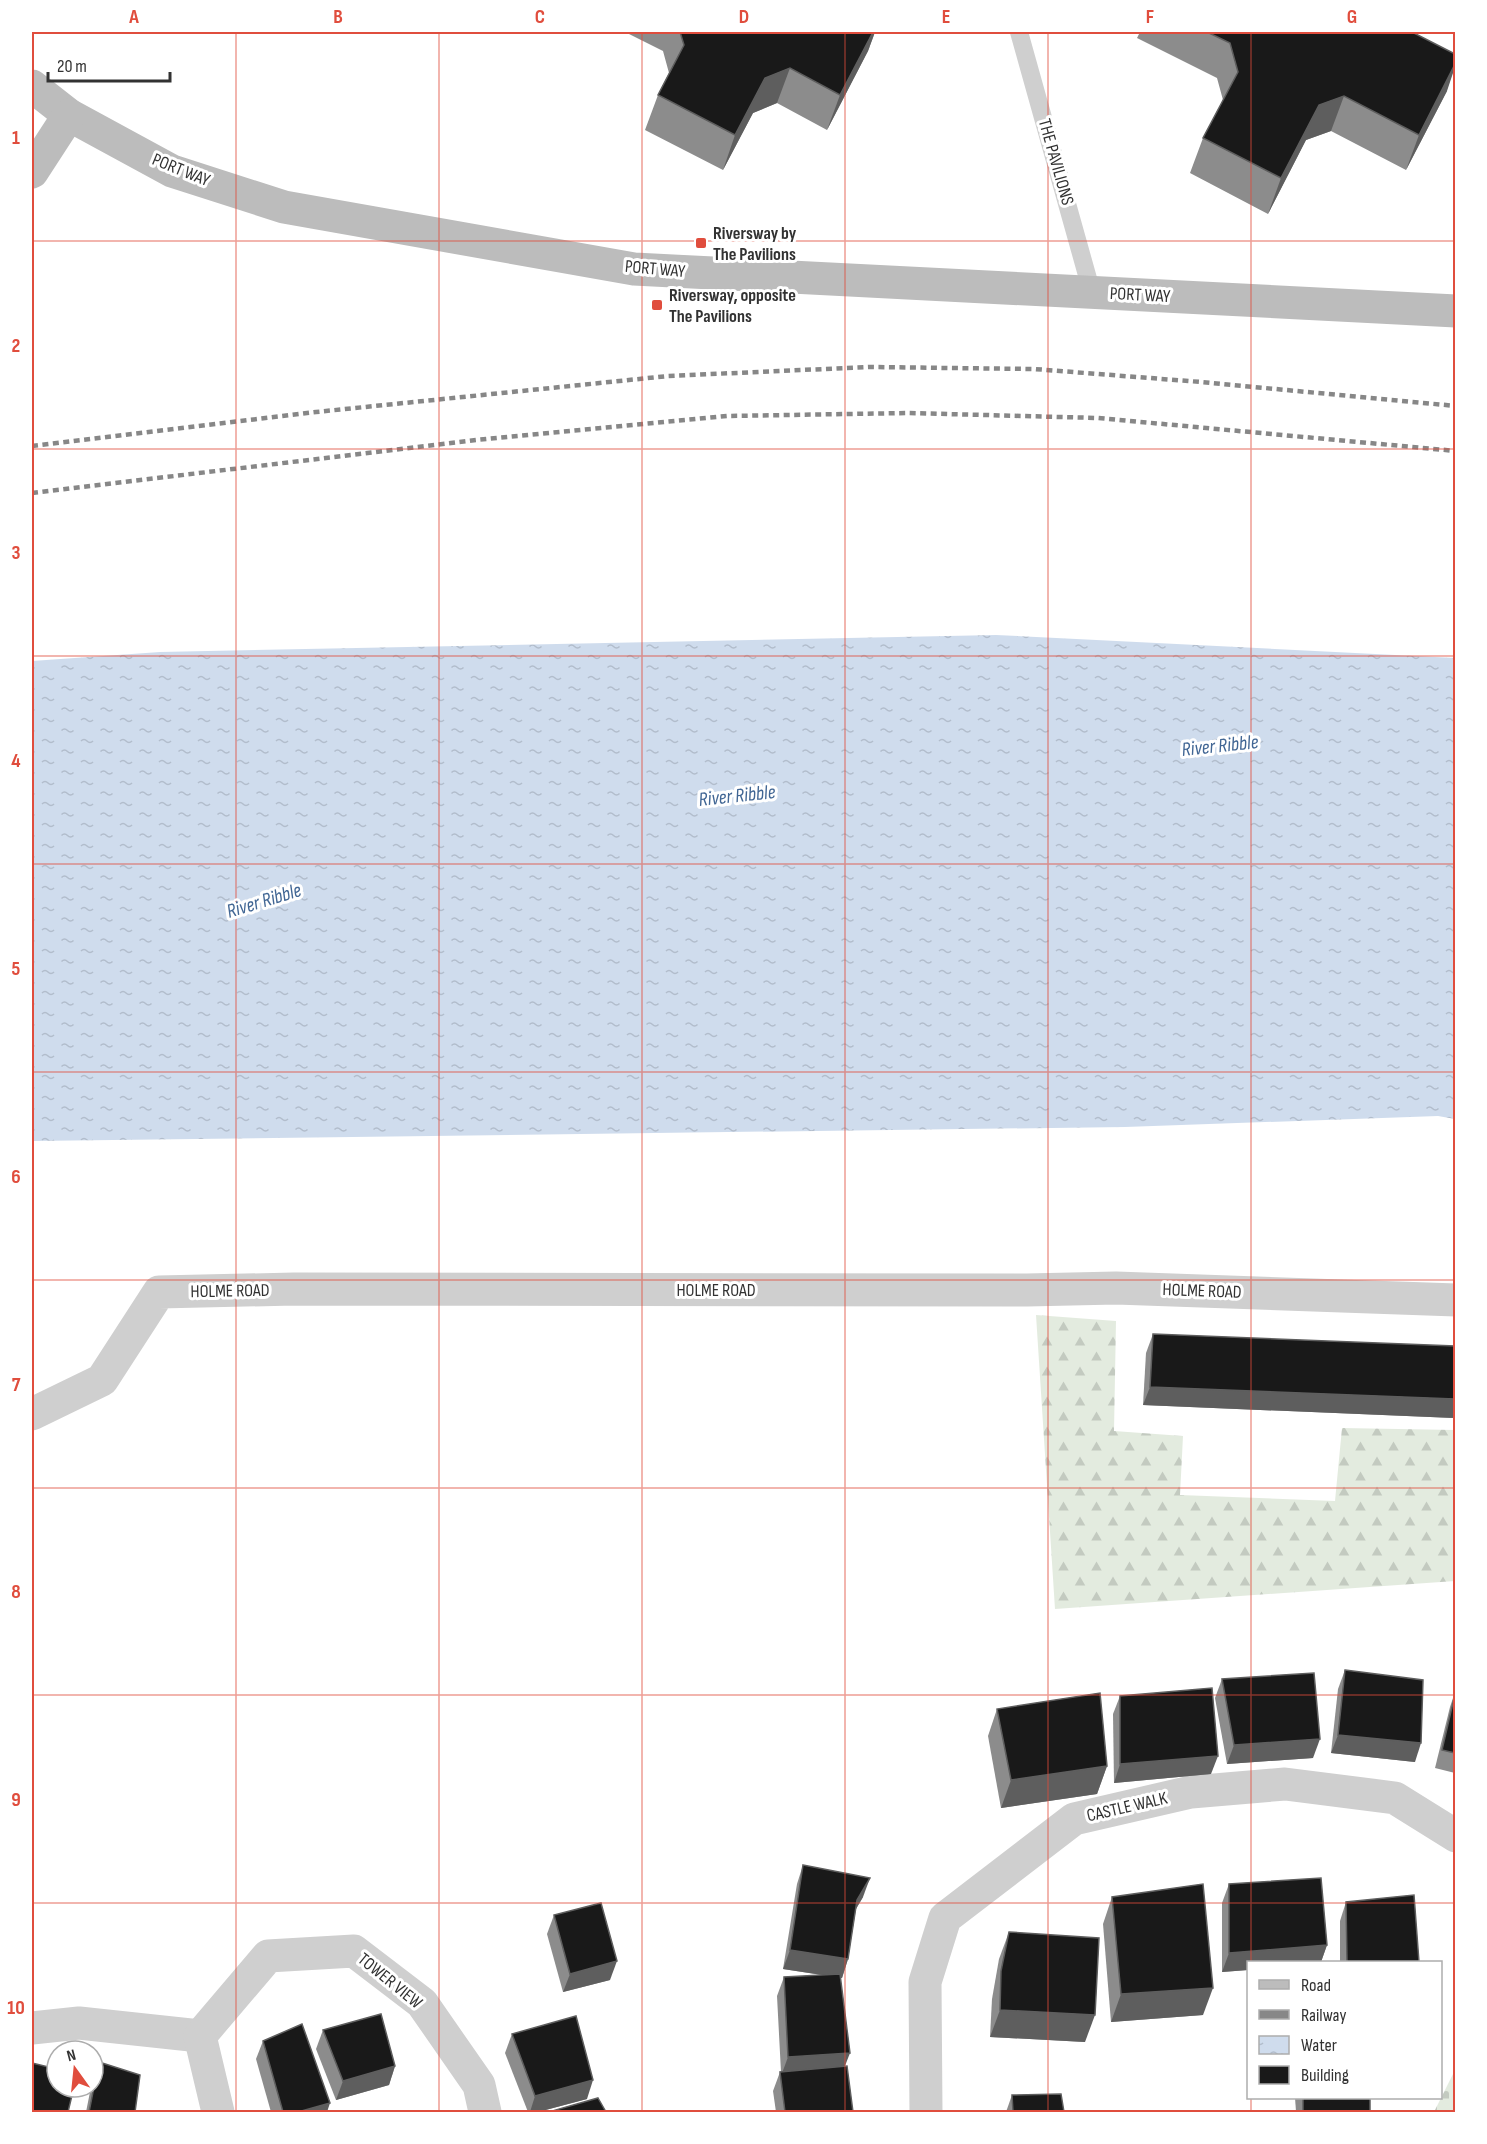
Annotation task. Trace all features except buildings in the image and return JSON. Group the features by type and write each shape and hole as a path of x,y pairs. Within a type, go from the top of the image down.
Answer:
{"street":[{"name":"PORT WAY","path":"32,86 69,115 172,171 284,207 634,269 1455,311"},
{"path":"32,172 69,115"},
{"name":"HOLME ROAD","path":"32,1414 102,1380 159,1292 294,1289 1027,1290 1116,1288 1455,1300"},
{"name":"CASTLE WALK","path":"926,2112 925,1982 945,1918 1074,1819 1191,1792 1285,1784 1395,1798 1455,1836"},
{"name":"TOWER VIEW","path":"200,2036 267,1956 354,1951 422,2003 479,2085 485,2112"},
{"path":"32,2028 79,2023 200,2036 218,2112"}],"lane":[{"name":"THE PAVILIONS","path":"1019,32 1092,293"}],"green space":[{"path":"1036,1315 1116,1321 1114,1431 1183,1436 1180,1495 1335,1501 1342,1428 1455,1430 1455,1581 1055,1609"},
{"path":"1455,2070 1455,2112 1434,2112"}],"water":[{"name":"River Ribble","path":"996,635 1455,658 1455,1119 1438,1116 1125,1127 32,1141 32,661 160,652"}],"railway":[{"path":"32,446 316,412 668,376 869,367 1034,369 1456,406"},
{"path":"32,493 476,440 727,416 909,413 1098,418 1456,451"}],"place":[{"name":"Riversway by The Pavilions","path":"701,243"},
{"name":"Riversway, opposite The Pavilions","path":"657,305"}]}
